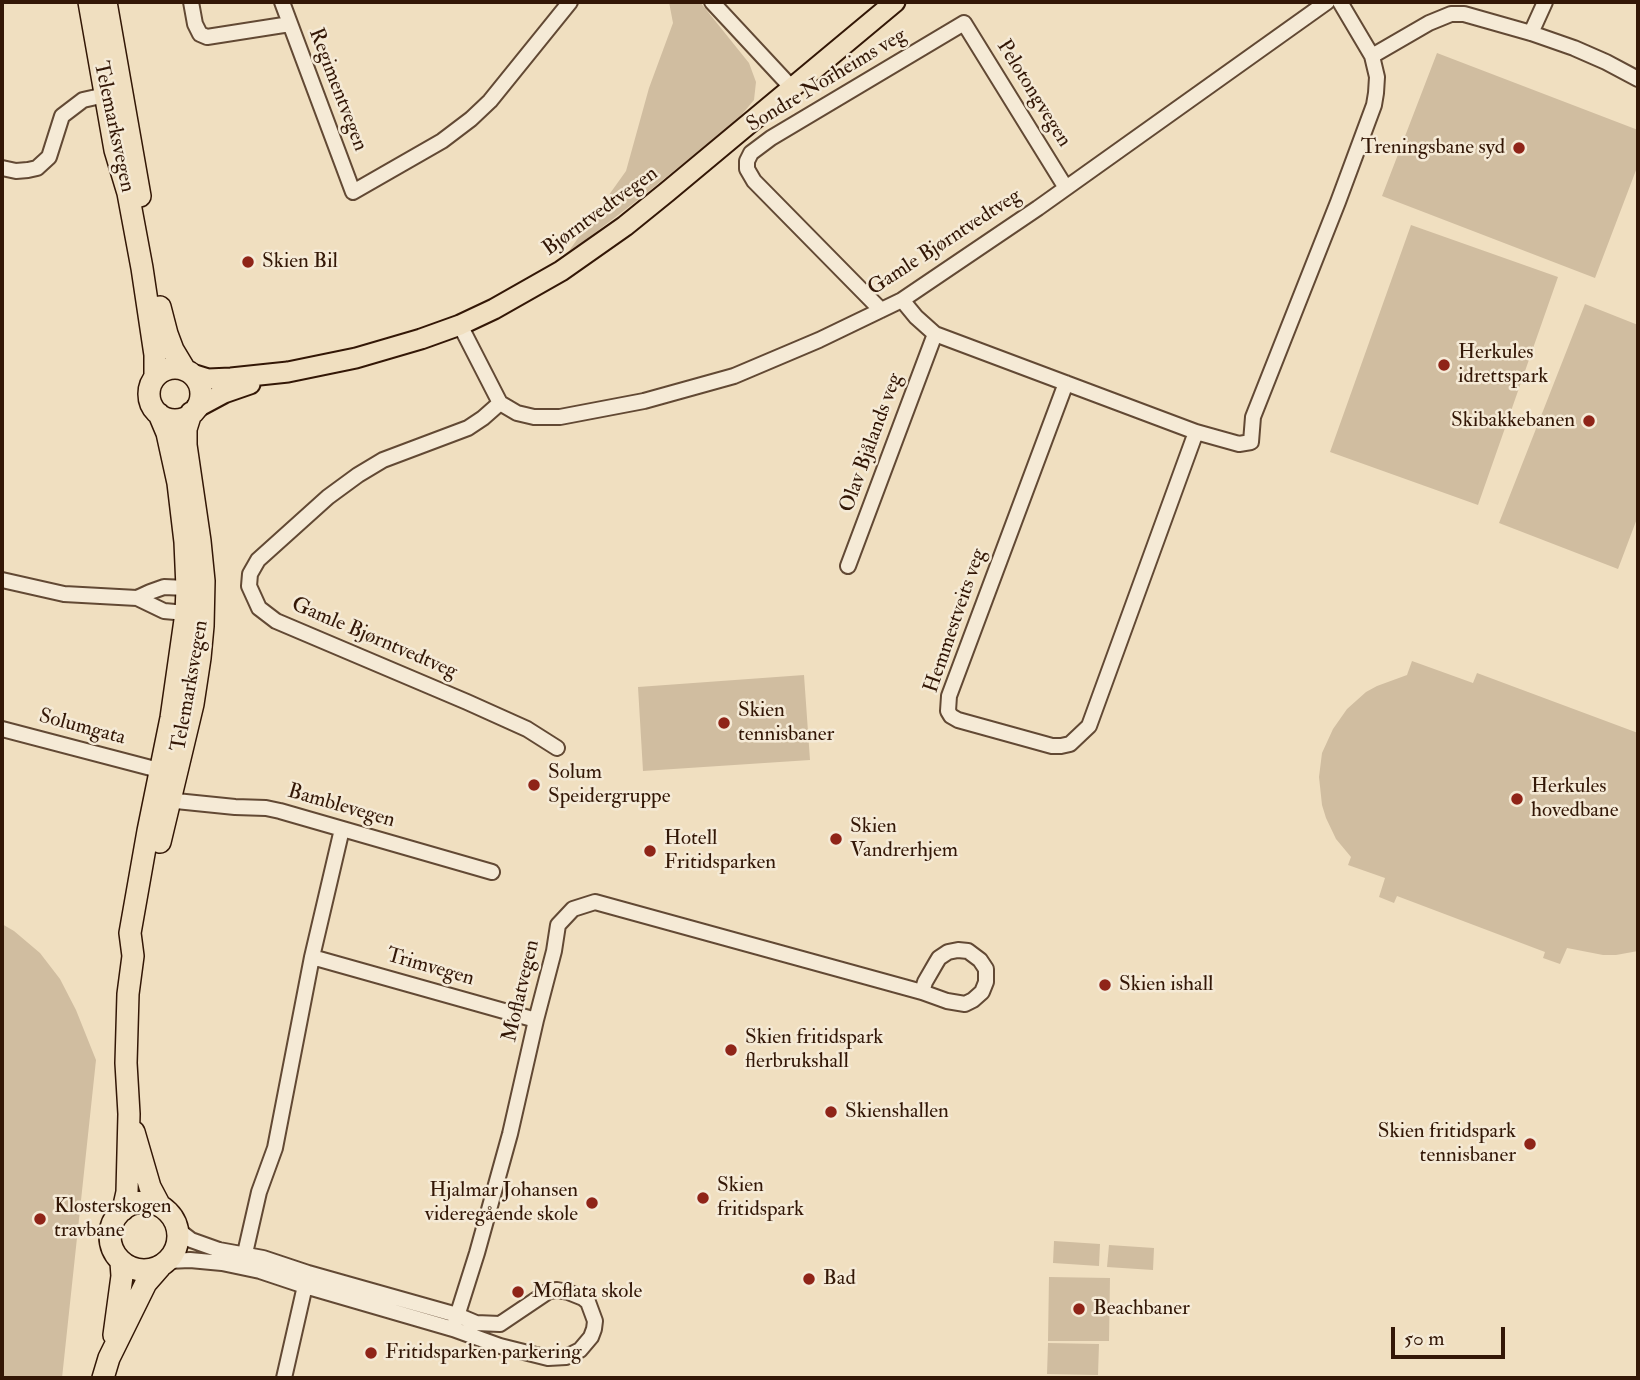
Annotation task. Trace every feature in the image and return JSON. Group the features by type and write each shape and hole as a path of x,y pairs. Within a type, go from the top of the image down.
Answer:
{"highway":[{"name":"Telemarksvegen","path":"89,2 113,93 162,316 173,350 199,384 200,391 199,403 186,429 200,541 195,608 137,886 130,933 133,956 128,994 125,1063 129,1114 127,1192 122,1210 110,1231 112,1248 121,1262 112,1351"},
{"name":"Telemarksvegen","path":"106,2 115,150 128,193 155,355 155,377 151,383 149,397 167,432 172,450 178,483 187,588 195,608"},
{"path":"155,377 172,368 188,372"},
{"path":"159,414 165,418 179,419 194,411"},
{"name":"Telemarksvegen","path":"103,1378 112,1351 146,1283 175,1252 178,1242 175,1221 169,1212 160,1206 150,1187 129,1114"},
{"path":"122,1210 141,1202 160,1206"},
{"path":"121,1262 136,1270 153,1270 164,1264"}],"main road":[{"name":"Bjørntvedtvegen","path":"194,411 223,393 288,372 368,355 460,325 561,271 667,192 895,2"},
{"name":"Bjørntvedtvegen","path":"188,372 208,379 220,379 288,372"}],"street":[{"path":"191,2 195,24 200,33 207,37 290,24"},
{"name":"Regimentvegen","path":"282,2 353,192 442,141 471,119 490,101 570,2"},
{"path":"712,2 792,88"},
{"name":"Gamle Bjørntvedtveg","path":"556,748 527,729 479,707 276,621 259,608 249,586 250,574 258,560 328,497 358,475 383,460 468,428 500,402 517,412 534,417 560,417 644,401 734,376 819,340 902,300 1066,188 1327,2"},
{"path":"902,300 935,334 1196,432 1239,444 1251,442 1253,417 1374,105 1377,77 1372,56 1339,2"},
{"path":"1531,33 1545,2"},
{"path":"1372,56 1429,23 1451,14 1464,15 1574,48 1638,79"},
{"name":"Pelotongvegen","path":"964,23 1066,188"},
{"name":"Sondre Norheims veg","path":"881,310 754,181 747,169 747,162 751,153 771,138 964,23"},
{"path":"2,168 16,171 37,168 48,157 62,116 83,100 113,93"},
{"path":"460,325 500,402"},
{"name":"Olav Bjålands veg","path":"848,566 935,334"},
{"name":"Hemmestveits veg","path":"1066,383 949,696 948,711 958,720 1052,746 1070,744 1089,726 1196,432"},
{"path":"2,580 64,594 137,598 164,611 195,608"},
{"path":"137,598 164,587 187,588"},
{"name":"Solumgata","path":"2,729 150,768"},
{"name":"Bamblevegen","path":"176,801 266,808 492,872"},
{"path":"244,1260 259,1192 275,1148 312,957 342,830"},
{"name":"Moflatvegen","path":"455,1322 503,1157 554,951 558,925 573,909 595,902 922,992 947,1002 965,1004 973,1000 982,992 986,982 986,969 980,960 968,951 948,952 939,958 922,992"},
{"name":"Trimvegen","path":"312,957 536,1020"},
{"path":"178,1230 191,1240 244,1260 455,1322 531,1355 560,1359 574,1354 591,1337 595,1321 591,1307 583,1298 557,1290 549,1291 500,1324 455,1322"},
{"path":"164,1264 190,1260 244,1260"},
{"path":"284,1378 306,1279"}],"shaded area":[{"path":"669,2 700,2 749,63 756,82 754,100 738,119 566,255 626,171 649,88 673,23"},
{"name":"Treningsbane syd","path":"1437,53 1638,130 1638,165 1595,278 1382,196"},
{"name":"Herkules idrettspark","path":"1411,225 1558,277 1478,505 1330,452"},
{"name":"Skibakkebanen","path":"1585,304 1638,325 1638,516 1618,569 1499,523"},
{"path":"1412,661 1473,683 1477,673 1638,733 1638,951 1603,955 1567,948 1560,964 1543,958 1545,952 1397,896 1394,903 1379,897 1385,878 1348,865 1351,857 1336,839 1322,805 1319,777 1322,753 1333,729 1347,709 1366,692 1407,675"},
{"name":"Skien tennisbaner","path":"804,675 810,760 643,771 638,687"},
{"name":"Klosterskogen travbane","path":"2,924 40,953 60,979 96,1060 62,1378 2,1378"},
{"path":"1054,1241 1100,1244 1099,1266 1053,1263"},
{"path":"1109,1245 1154,1248 1153,1270 1107,1267"},
{"name":"Beachbaner","path":"1049,1277 1110,1278 1109,1341 1048,1341"},
{"name":"Beachbaner","path":"1048,1343 1099,1344 1098,1375 1047,1374"}],"place":[{"name":"Treningsbane syd","path":"1519,148"},
{"name":"Skien Bil","path":"248,262"},
{"name":"Herkules idrettspark","path":"1444,365"},
{"name":"Skibakkebanen","path":"1589,421"},
{"name":"Skien tennisbaner","path":"724,723"},
{"name":"Solum Speidergruppe","path":"534,785"},
{"name":"Herkules hovedbane","path":"1517,799"},
{"name":"Skien Vandrerhjem","path":"836,839"},
{"name":"Hotell Fritidsparken","path":"650,851"},
{"name":"Skien ishall","path":"1105,985"},
{"name":"Skien fritidspark flerbrukshall","path":"731,1050"},
{"name":"Skienshallen","path":"831,1112"},
{"name":"Skien fritidspark tennisbaner","path":"1530,1144"},
{"name":"Skien fritidspark","path":"703,1198"},
{"name":"Hjalmar Johansen videregående skole","path":"592,1203"},
{"name":"Klosterskogen travbane","path":"40,1219"},
{"name":"Bad","path":"809,1279"},
{"name":"Moflata skole","path":"518,1292"},
{"name":"Beachbaner","path":"1079,1309"},
{"name":"Fritidsparken parkering","path":"371,1353"}]}
